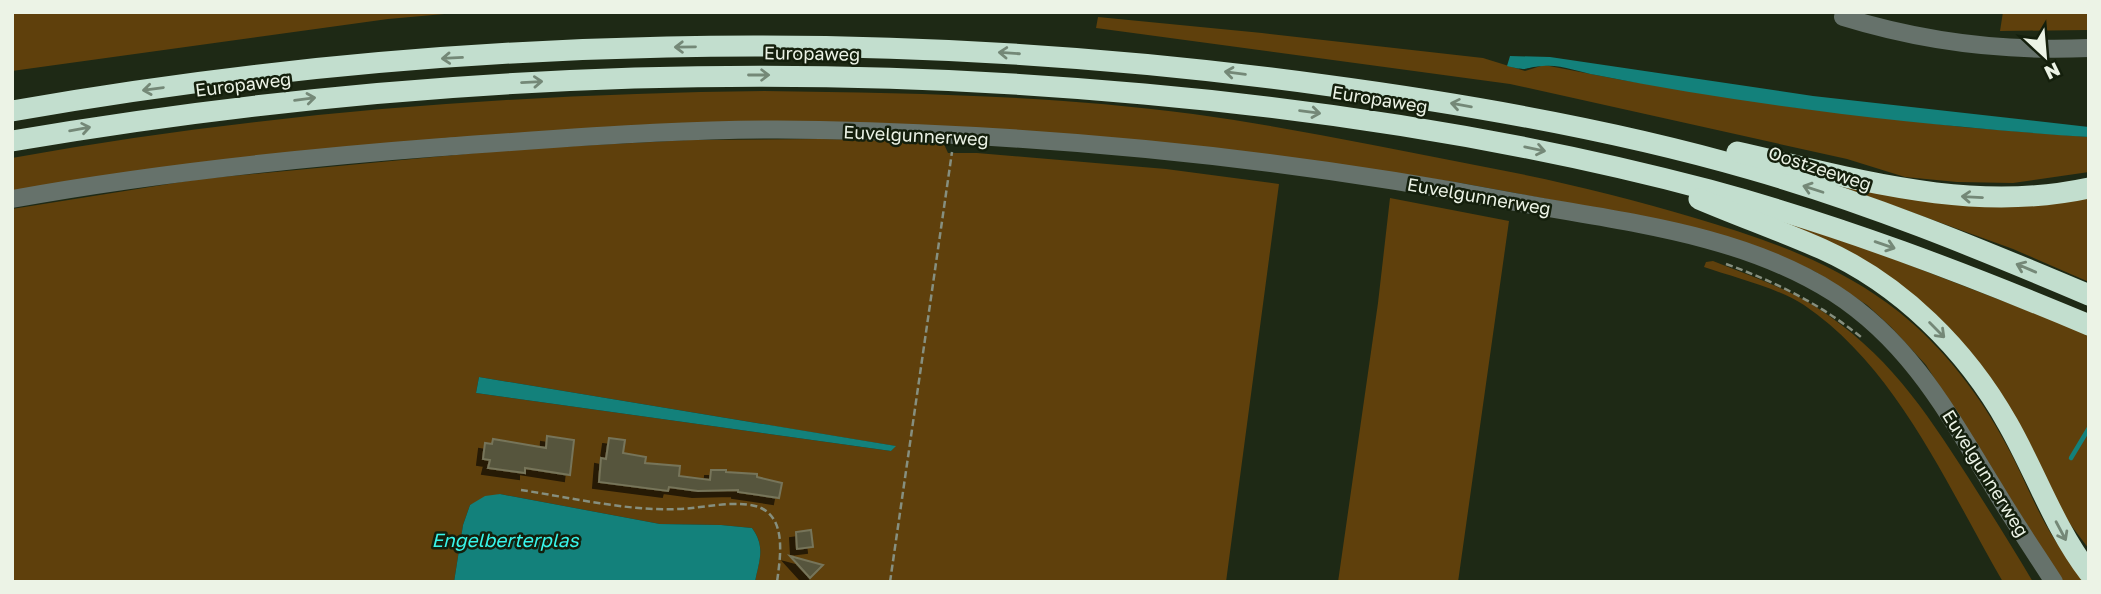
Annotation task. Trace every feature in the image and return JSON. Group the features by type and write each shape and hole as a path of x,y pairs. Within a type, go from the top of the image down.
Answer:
{"highway":[{"name":"Europaweg","path":"12,111 206,82 414,60 671,47 776,45 950,49 1176,66 1405,96 1527,119"},
{"name":"Europaweg","path":"12,141 206,111 442,87 663,76 762,75 1003,82 1218,101 1411,126 1608,165"},
{"path":"1527,119 1648,135 1748,154 1875,184 1930,193 2012,198 2089,188"},
{"name":"Oostzeeweg","path":"1527,119 1648,142 1753,170 1959,241 2089,295"},
{"path":"1608,165 1711,191 1878,242 1968,274 2089,325"},
{"path":"1608,165 1822,249 1872,277 1911,306 1959,353 1993,397 2065,539 2089,573"}],"street":[{"path":"1844,15 1911,36 1945,42 2016,49 2089,48"},
{"name":"Euvelgunnerweg","path":"12,199 244,164 573,137 745,130 820,130 1124,146 1247,159 1443,189 1655,228 1774,261 1832,292 1866,316 1905,353 1935,392 2054,582"}],"path":[{"path":"890,582 953,148"},
{"path":"1726,264 1771,281 1811,301 1862,337"},
{"path":"521,491 648,508 679,510 720,505 761,508 772,518 778,529 780,557 777,582"}],"shaded area":[{"path":"12,12 467,12 388,19 12,71"},
{"path":"2003,12 2089,12 2089,30 2000,31"},
{"path":"1098,17 1483,58 1525,71 1544,65 1793,107 1963,127 2089,137 2089,172 2013,183 1957,182 1905,177 1847,159 1510,84 1096,28"},
{"path":"764,91 1033,99 1229,119 1558,182 1668,210 1776,245 1828,267 1876,295 1915,326 1946,357 1985,409 2007,446 2048,529 2088,582 2063,582 1926,365 1867,305 1814,271 1753,245 1563,202 1461,183 1325,163 767,122 12,192 12,158 199,129 481,102 575,96"},
{"path":"690,140 943,142 948,153 977,153 1166,169 1279,184 1226,582 755,582 760,548 752,528 660,524 500,494 470,505 463,525 454,582 12,582 12,209 200,179 518,149","holes":["479,377 895,446 891,451 476,393"]},
{"path":"1831,183 2089,194 2089,282 2013,249"},
{"path":"1390,198 1509,221 1458,582 1338,582 1378,303"},
{"path":"1778,219 1852,243 2089,334 2089,549 2070,524 1961,347"},
{"path":"1713,261 1779,287 1816,307 1863,343 1883,363 1902,383 1935,427 2033,582 2003,582 1940,469 1894,395 1837,331 1793,299 1769,288 1704,267 1706,262"}],"water":[{"path":"1510,56 1550,57 1813,96 2089,127 2089,137 1903,121 1780,106 1556,66 1514,68 1507,66"},
{"path":"479,377 896,446 891,451 476,393"},
{"name":"Engelberterplas","path":"500,494 660,524 752,528 760,548 755,582 454,582 463,525 470,505 485,496"}],"building":[{"path":"547,436 574,440 570,475 525,468 525,473 488,468 490,460 483,459 485,443 492,444 493,439 546,448"},
{"path":"609,438 625,440 623,453 646,457 645,463 680,466 679,476 710,480 711,470 757,474 757,477 782,483 779,498 738,490 698,491 669,487 668,491 599,482 601,458 606,459"},
{"path":"811,530 813,547 797,549 796,532"},
{"path":"790,556 823,565 810,578"}],"waterway":[{"path":"2071,458 2089,428"}]}
